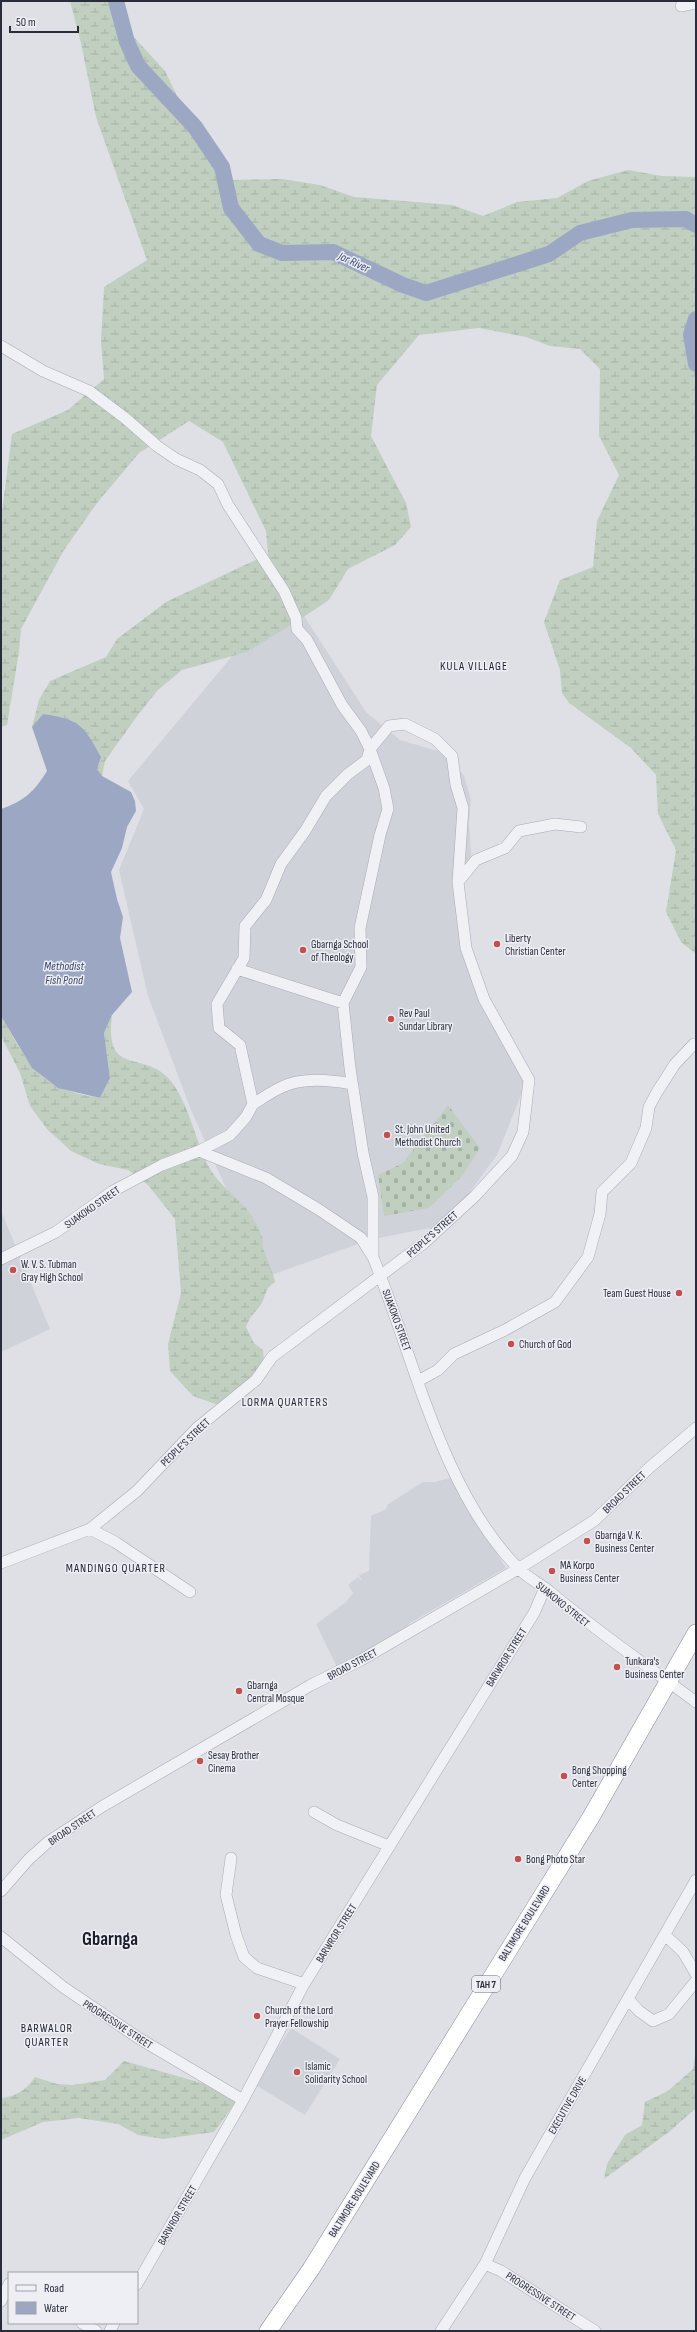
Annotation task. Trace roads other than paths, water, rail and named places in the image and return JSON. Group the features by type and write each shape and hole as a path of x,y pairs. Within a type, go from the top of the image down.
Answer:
{"highway":[{"name":"BALTIMORE BOULEVARD","path":"268,2331 311,2269 591,1817 696,1633"}],"street":[{"path":"681,6 696,3"},
{"path":"1,346 43,371 89,391 125,418 156,446 176,459 200,470 218,484 228,505 284,591 296,618 297,629 307,640 342,705 362,732 370,749 384,788 388,809 380,835 360,928 361,966 343,1003 352,1084 373,1197 373,1257"},
{"name":"PEOPLE'S STREET","path":"1,1563 90,1529 137,1491 197,1428 256,1380 272,1358 424,1243 475,1196 512,1156 523,1132 529,1080 484,999 466,948 458,882 463,808 456,784 452,756 435,739 405,724 389,726 370,749 367,760 348,774 326,796 305,831 281,864 266,900 245,926 244,958 216,1004 219,1028 240,1045 253,1104"},
{"path":"458,882 476,860 505,848 519,831 555,824 581,828"},
{"path":"237,969 343,1003"},
{"path":"418,1381 438,1370 454,1354 505,1330 555,1302 588,1257 600,1214 602,1192 632,1163 646,1128 649,1107 656,1092 675,1064 694,1044"},
{"path":"199,1151 230,1135 246,1117 253,1104 281,1088 297,1082 340,1082 352,1084"},
{"name":"SUAKOKO STREET","path":"1,1259 56,1232 113,1191 162,1165 199,1151 266,1178 318,1209 361,1238 373,1257 418,1381 454,1472 482,1521 518,1568 545,1588 591,1627 696,1702"},
{"name":"BROAD STREET","path":"1,1891 29,1859 48,1842 122,1794 311,1686 361,1660 518,1568 595,1520 649,1468 696,1428"},
{"path":"90,1529 115,1542 190,1592"},
{"name":"BARWROR STREET","path":"138,2282 243,2100 304,1984 534,1613 545,1588"},
{"path":"314,1812 337,1825 389,1846"},
{"path":"231,1858 226,1895 236,1935 244,1958 258,1968 304,1984"},
{"name":"EXECUTIVE DRIVE","path":"441,2331 485,2264 525,2178 666,1936 696,1880"},
{"path":"666,1936 683,1952 696,1974"},
{"name":"PROGRESSIVE STREET","path":"1,1937 63,1987 133,2034 243,2100"},
{"path":"628,1999 638,2011 653,2021 669,2014 696,1981"},
{"name":"PROGRESSIVE STREET","path":"485,2264 521,2283 595,2331"},
{"path":"1,2301 8,2286"},
{"path":"84,2324 96,2331"}],"water":[{"name":"Methodist Fish Pond","path":"43,714 65,718 80,726 90,738 101,757 97,769 102,776 131,792 135,801 136,811 127,827 122,848 111,872 123,917 120,938 132,992 112,1015 104,1033 110,1078 100,1098 58,1088 32,1068 1,1016 1,809 16,803 28,795 38,785 47,771 32,727"}],"waterway":[{"name":"Jor River","path":"116,1 127,42 138,66 195,127 222,167 231,208 259,244 282,253 333,252 403,285 426,293 549,254 580,233 632,220 686,219 696,225"},
{"name":"Jor River","path":"696,319 691,335 696,364"}],"place":[{"name":"Liberty Christian Center","path":"497,944"},
{"name":"Gbarnga School of Theology","path":"303,950"},
{"name":"Rev Paul Sundar Library","path":"391,1019"},
{"name":"St. John United Methodist Church","path":"387,1135"},
{"name":"W. V. S. Tubman Gray High School","path":"13,1270"},
{"name":"Team Guest House","path":"679,1293"},
{"name":"Church of God","path":"511,1344"},
{"name":"Gbarnga V. K. Business Center","path":"587,1541"},
{"name":"MA Korpo Business Center","path":"552,1571"},
{"name":"Tunkara's Business Center","path":"617,1667"},
{"name":"Gbarnga Central Mosque","path":"239,1691"},
{"name":"Sesay Brother Cinema","path":"200,1761"},
{"name":"Bong Shopping Center","path":"564,1776"},
{"name":"Bong Photo Star","path":"518,1859"},
{"name":"Church of the Lord Prayer Fellowship","path":"257,2016"},
{"name":"Islamic Solidarity School","path":"297,2072"}],"district":[{"name":"KULA VILLAGE","path":"474,666"},
{"name":"LORMA QUARTERS","path":"285,1402"},
{"name":"MANDINGO QUARTER","path":"116,1568"},
{"name":"Gbarnga","path":"110,1938"},
{"name":"BARWALOR QUARTER","path":"47,2035"}]}
